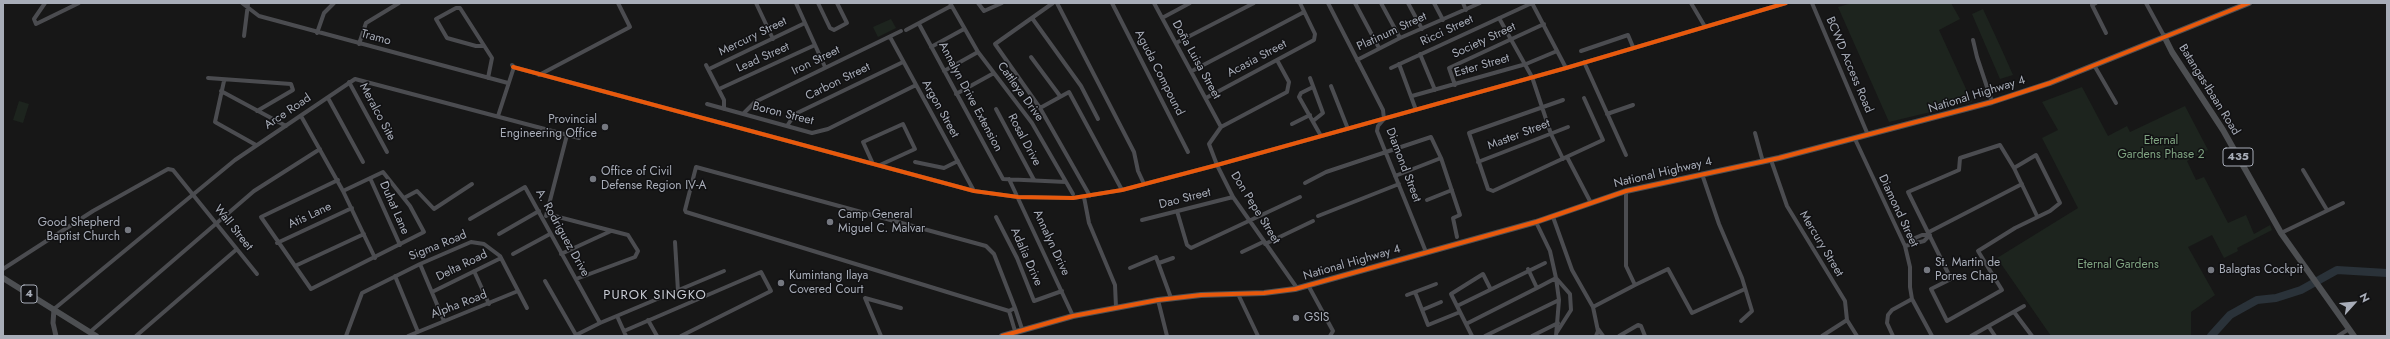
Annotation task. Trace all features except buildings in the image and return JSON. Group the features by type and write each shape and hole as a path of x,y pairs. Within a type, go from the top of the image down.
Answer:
{"main road":[{"name":"National Highway 4","path":"1002,336 1022,329 1073,316 1158,300 1298,288 1426,252 1458,240 1553,217 1626,191 1763,162 1868,136 1992,102 2094,65 2249,3"},
{"name":"Batangas-Ibaan Road","path":"2164,36 2222,130 2281,232 2354,336"},
{"name":"4","path":"3,278 96,336"}],"street":[{"path":"45,3 33,20 36,24 79,3"},
{"name":"Tramo","path":"242,3 248,4 259,16 317,33 508,83"},
{"path":"317,33 324,13 334,3"},
{"path":"359,44 366,23 399,3"},
{"path":"539,75 630,27 618,3"},
{"path":"756,3 773,39"},
{"path":"796,3 826,67"},
{"path":"818,3 830,28 834,30 846,23 837,3"},
{"path":"978,3 984,10 1002,3"},
{"path":"1052,3 995,44 1040,108 1090,196"},
{"path":"1057,3 1134,152 1138,171 1144,184"},
{"name":"Aguda Compound","path":"1112,3 1188,152"},
{"name":"Doña Luisa Street","path":"1154,3 1221,127"},
{"path":"1162,18 1190,3"},
{"path":"1176,44 1254,3"},
{"path":"1192,71 1304,12 1300,3"},
{"name":"Diamond Street","path":"1328,3 1383,110 1384,119 1377,131 1384,152 1399,184 1426,252"},
{"path":"1355,3 1379,48"},
{"path":"1381,3 1400,38"},
{"path":"1408,3 1422,29"},
{"path":"1434,3 1443,20"},
{"path":"1463,3 1466,10"},
{"name":"Platinum Street","path":"1357,60 1400,38 1480,3"},
{"name":"Ricci Street","path":"1391,68 1532,3 1566,68"},
{"path":"1691,3 1704,25"},
{"path":"498,116 513,66 539,75 974,191 1018,197 1084,197 1122,190 1348,129 1566,68 1704,25 1786,3"},
{"name":"BCWD Access Road","path":"1812,3 1868,136"},
{"path":"2096,3 2092,5 2106,33"},
{"path":"2146,3 2164,36"},
{"path":"244,36 248,4"},
{"path":"906,30 951,5"},
{"name":"Cattleya Drive","path":"951,5 978,52 1032,123 1073,194"},
{"path":"484,46 476,46 447,38 436,19 459,8 484,46 492,60 488,78"},
{"name":"Acasia Street","path":"1206,98 1277,60 1316,37 1304,12"},
{"path":"1032,18 1081,86 1098,119"},
{"path":"1499,18 1532,77 1551,134 1591,203"},
{"name":"Mercury Street","path":"709,69 805,23"},
{"name":"Annalyn Drive Extension","path":"919,24 1003,179 1009,179"},
{"name":"Society Street","path":"1455,85 1449,68 1544,24"},
{"path":"931,47 964,29"},
{"name":"Iron Street","path":"743,114 755,102 901,31"},
{"path":"1581,51 1628,35 1633,47"},
{"name":"Argon Street","path":"890,37 974,191"},
{"path":"1973,40 1976,56 1992,102"},
{"name":"Lead Street","path":"719,89 815,45"},
{"name":"Ester Street","path":"1412,96 1526,64 1557,51"},
{"path":"944,71 978,52"},
{"path":"1420,54 1435,90"},
{"path":"1031,57 1060,96"},
{"name":"Don Pepe Street","path":"1277,60 1289,82 1287,92 1221,127 1209,144 1217,165 1233,197 1248,221 1298,288"},
{"name":"Carbon Street","path":"787,126 795,114 903,62"},
{"path":"1584,62 1626,155"},
{"path":"1399,64 1416,110"},
{"path":"706,65 725,102 724,109"},
{"path":"2094,65 2116,103"},
{"path":"956,94 994,73"},
{"path":"208,78 224,81 291,84 293,90 257,111"},
{"path":"349,82 359,78 579,138"},
{"path":"1310,78 1324,113 1313,121"},
{"path":"224,81 215,122 256,145"},
{"name":"Arce Road","path":"54,310 193,194 256,145 328,98 349,82"},
{"name":"Meralco Site","path":"349,82 387,152"},
{"name":"Boron Street","path":"707,104 807,132 823,131 916,86"},
{"path":"1331,86 1348,129"},
{"path":"1313,87 1301,93 1300,97 1321,136"},
{"path":"221,91 286,126"},
{"path":"1040,108 1069,92 1122,190"},
{"path":"328,98 363,162"},
{"path":"1564,100 1469,133 1478,162 1490,191 1603,140 1584,98"},
{"path":"1607,114 1633,105"},
{"name":"Rosal Drive","path":"996,109 1034,180"},
{"path":"1292,124 1310,115"},
{"path":"301,116 337,179 375,258"},
{"path":"873,164 863,142 903,124 914,149 880,166"},
{"name":"Master Street","path":"1478,162 1568,127"},
{"path":"1755,133 1763,162"},
{"path":"544,222 567,135"},
{"path":"1305,183 1326,172 1429,137 1432,138 1441,158 1460,215 1453,218 1458,240"},
{"name":"Diamond Street","path":"1855,139 1905,246 1910,267 1910,287 1912,299 1932,336"},
{"path":"2014,168 2036,155 2060,203 2050,211 2037,216 1978,251 2001,291 1946,321 1931,289 1951,279 1908,192 1959,170 1960,158 2000,145 2014,168 2037,216"},
{"path":"90,332 150,279 267,181 320,149"},
{"path":"1395,176 1441,158"},
{"name":"Mercury Street","path":"1771,160 1787,206 1845,301 1847,320 1857,336"},
{"path":"915,162 944,168 958,161"},
{"path":"1015,308 1009,311 686,212 685,210 696,167 986,246 994,254 1015,308 1022,329"},
{"name":"Wall Street","path":"3,269 93,211 162,171 173,170 257,274"},
{"path":"2303,170 2327,210"},
{"path":"337,179 261,217 277,242 311,288 375,258 424,232 404,198 383,172 343,191"},
{"path":"1702,174 1752,310 1741,322"},
{"name":"Duhat Lane","path":"370,178 400,245"},
{"path":"1009,179 1066,182"},
{"name":"Annalyn Drive","path":"1009,179 1073,316"},
{"path":"404,198 417,191 434,209 472,184"},
{"path":"1318,216 1399,184"},
{"path":"1905,246 1924,241 1929,234 2022,184"},
{"name":"A. Rodriguez Drive","path":"470,219 525,187 600,323"},
{"path":"1428,200 1452,190"},
{"path":"1626,191 1626,266 1635,285"},
{"path":"1084,197 1089,223 1115,285 1116,308"},
{"name":"Dao Street","path":"1142,220 1233,197"},
{"path":"1177,211 1186,242 1191,248 1300,197"},
{"path":"2281,232 2342,203"},
{"name":"Atis Lane","path":"277,242 352,208"},
{"path":"499,234 538,211"},
{"path":"547,214 630,237 638,255 576,279"},
{"name":"Adalia Drive","path":"996,217 1017,258 1034,301 1062,291"},
{"path":"1553,217 1572,270 1593,307 1598,329 1603,336"},
{"path":"1242,252 1313,222"},
{"path":"1536,222 1550,251 1556,278 1559,300 1557,334"},
{"path":"561,254 611,231"},
{"path":"295,266 364,234"},
{"path":"513,254 550,234"},
{"name":"Sigma Road","path":"395,276 471,242 484,244 501,258 527,308"},
{"path":"675,242 678,291"},
{"path":"136,336 237,249"},
{"path":"1130,268 1156,257 1171,298"},
{"name":"Delta Road","path":"432,292 501,258"},
{"path":"1159,263 1173,258"},
{"path":"1457,306 1528,269 1545,263"},
{"path":"420,264 444,321"},
{"path":"1528,269 1537,288"},
{"path":"1593,307 1668,269 1692,313 1745,289"},
{"path":"474,271 489,304"},
{"path":"544,282 576,335 616,316 724,271"},
{"path":"624,331 761,272 771,291 681,336"},
{"path":"1472,336 1451,294 1483,274 1490,288"},
{"path":"346,336 362,293 395,276 418,332"},
{"path":"1466,324 1556,278"},
{"path":"1556,278 1570,294 1572,302 1568,317 1557,334"},
{"path":"1407,295 1436,284"},
{"path":"1308,285 1333,331 1330,336"},
{"name":"Alpha Road","path":"408,336 518,291"},
{"path":"1414,292 1428,325 1460,312"},
{"path":"1238,294 1258,336"},
{"path":"881,336 865,298 901,308"},
{"path":"1893,336 1887,323 1888,315 1892,310 1912,299"},
{"path":"1158,300 1167,336"},
{"path":"1485,336 1559,300"},
{"path":"1422,310 1442,302"},
{"path":"1971,336 2024,306"},
{"path":"54,310 53,323 56,336"},
{"path":"1009,311 1015,332"},
{"path":"2014,312 2032,336"},
{"path":"616,316 626,336"},
{"path":"648,320 657,336"},
{"path":"1825,335 1847,320"},
{"path":"1532,336 1558,323"},
{"path":"1619,336 1638,325 1645,336"},
{"path":"1989,327 1995,336"},
{"path":"1596,336 1598,329"},
{"path":"2338,336 2349,329"}],"green space":[{"path":"1852,3 1951,3 1960,19 1939,30 1972,102 1889,122 1838,7"},
{"path":"1983,9 2013,75 2000,79 1972,14"},
{"path":"891,19 896,28 878,37 873,27"},
{"name":"Eternal Gardens","path":"2082,87 2108,136 2127,126 2130,132 2185,106 2208,150 2187,161 2196,180 2204,177 2228,223 2246,215 2254,234 2270,225 2272,230 2237,248 2238,251 2224,258 2212,235 2188,247 2215,295 2191,312 2191,336 2051,336 1997,258 2078,208 2042,138 2058,130 2042,102"},
{"path":"19,101 29,104 23,123 13,120"}],"waterway":[{"path":"2211,336 2230,315 2257,300 2276,298 2301,290 2337,270 2387,273"}],"cycle path":[{"path":"513,67 974,191 1018,197 1073,198 1122,190 1217,165 1566,68 1786,3"},
{"path":"1002,336 1073,316 1158,300 1201,295 1264,293 1295,289 1536,222 1626,191 1779,158 1992,102 2050,83 2249,3"}],"place":[{"name":"Provincial Engineering Office","path":"605,127"},
{"name":"Office of Civil Defense Region IV-A","path":"593,179"},
{"name":"Camp General Miguel C. Malvar","path":"830,222"},
{"name":"Good Shepherd Baptist Church","path":"128,230"},
{"name":"St. Martin de Porres Chap","path":"1927,270"},
{"name":"Balagtas Cockpit","path":"2211,270"},
{"name":"Kumintang Ilaya Covered Court","path":"781,283"},
{"name":"GSIS","path":"1296,318"}],"district":[{"name":"PUROK SINGKO","path":"655,296"}],"park label":[{"name":"Eternal Gardens Phase 2","path":"2161,148"}]}
